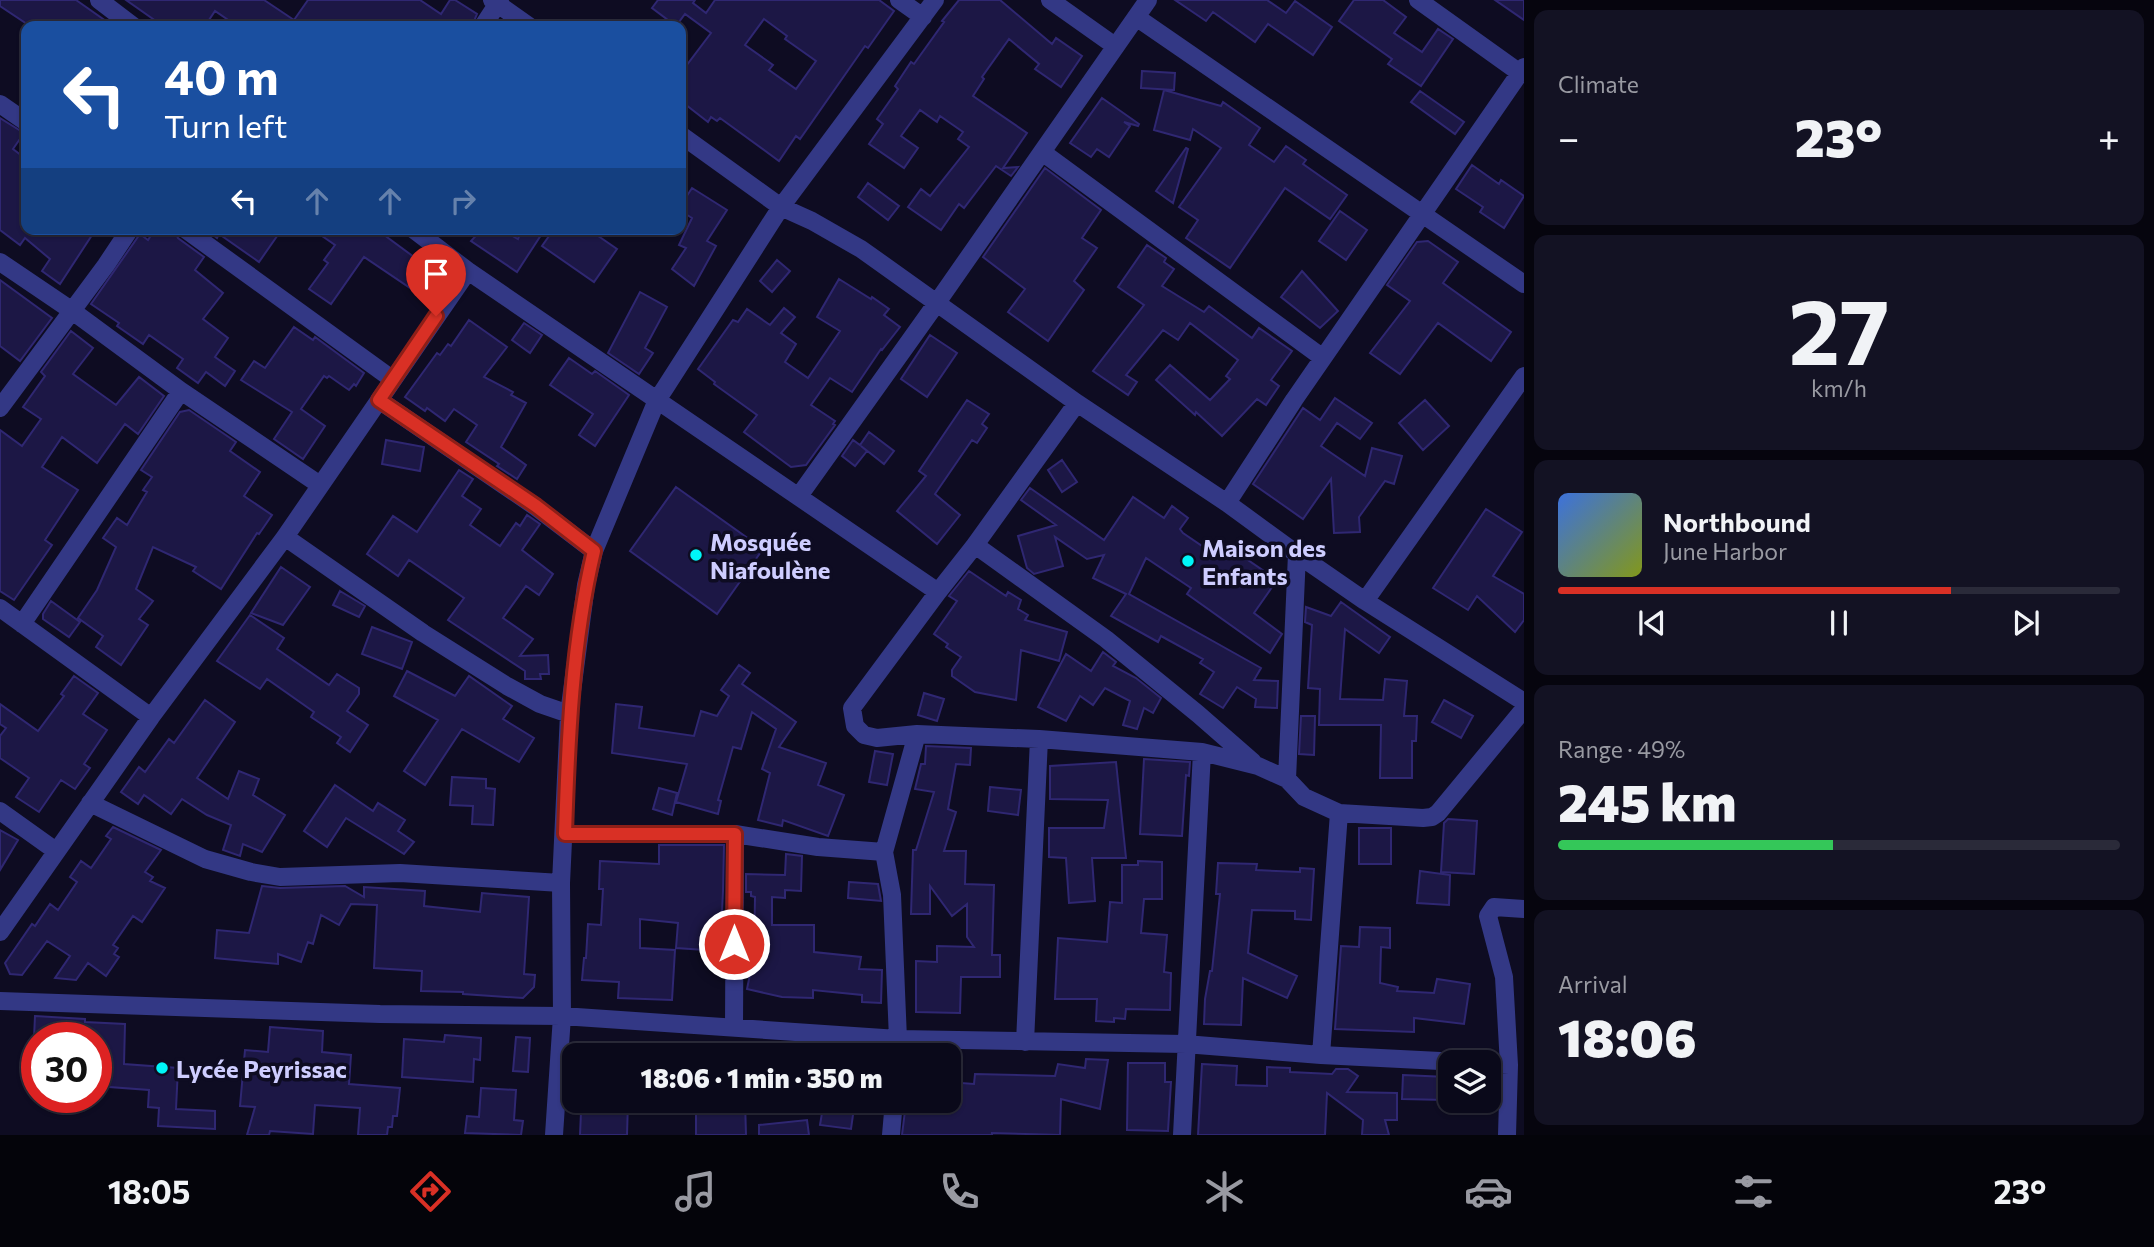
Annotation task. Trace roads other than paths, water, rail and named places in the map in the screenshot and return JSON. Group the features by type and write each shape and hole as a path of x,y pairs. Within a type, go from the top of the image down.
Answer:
{"street":[{"path":"99,0 126,21"},
{"path":"900,0 923,17"},
{"path":"554,1135 562,1016 561,883 569,714 586,585 594,551 657,400 781,207 935,0"},
{"path":"1050,0 1115,46"},
{"path":"799,496 1148,0"},
{"path":"1227,503 1294,400 1522,70 1418,0"},
{"path":"486,21 497,1 523,21"},
{"path":"1136,16 1524,284"},
{"path":"0,104 21,119"},
{"path":"686,139 781,207 861,249 1077,403 1227,503 1365,601 1524,702"},
{"path":"1042,152 1323,358"},
{"path":"0,408 126,235"},
{"path":"193,235 392,379"},
{"path":"421,235 468,271 937,592"},
{"path":"0,262 71,310 181,391 320,485"},
{"path":"0,932 151,717 285,537 468,271"},
{"path":"1365,601 1524,376"},
{"path":"23,624 181,391"},
{"path":"379,400 536,506 594,551"},
{"path":"1077,403 975,545 852,708 855,726 864,735 877,738 917,734 1039,739 1202,752 1258,766 1287,779 1304,797 1339,813 1423,818 1438,813 1524,709"},
{"path":"285,537 423,633 507,686 540,705 569,714"},
{"path":"975,545 1106,639 1258,766"},
{"path":"1287,779 1297,554"},
{"path":"0,608 151,717"},
{"path":"897,1043 892,895 884,852 917,734"},
{"path":"1026,1042 1039,739"},
{"path":"1182,1135 1202,752"},
{"path":"90,803 205,859 280,877 400,873 561,883"},
{"path":"0,811 56,851"},
{"path":"1321,1055 1339,813"},
{"path":"565,834 735,834 818,847 884,852"},
{"path":"734,1027 735,834"},
{"path":"1507,1135 1509,1065 1504,977 1488,916 1494,907 1524,909"},
{"path":"0,1001 380,1014 562,1016 734,1027 864,1043"},
{"path":"961,1045 1026,1042 1185,1044 1438,1061"},
{"path":"1501,1065 1509,1065"},
{"path":"891,1135 893,1113"}],"place":[{"name":"Mosquée Niafoulène","path":"696,555"},
{"name":"Maison des Enfants","path":"1188,561"},
{"name":"Lycée Peyrissac","path":"162,1068"}]}
